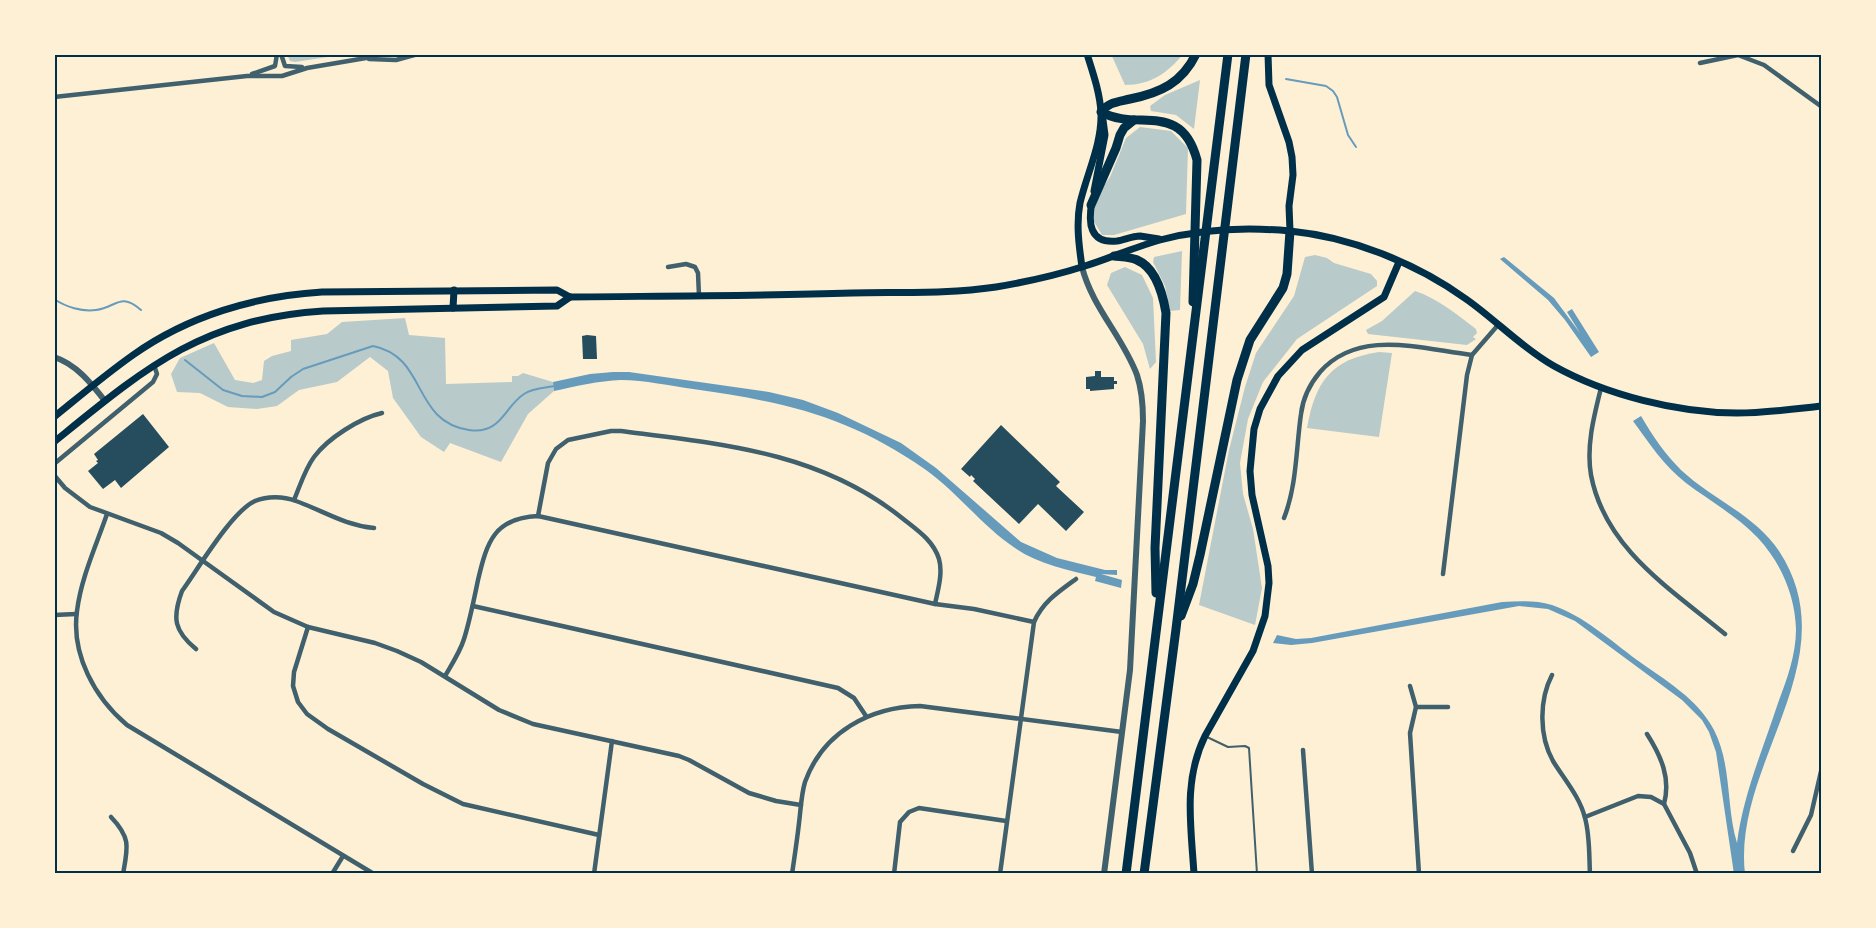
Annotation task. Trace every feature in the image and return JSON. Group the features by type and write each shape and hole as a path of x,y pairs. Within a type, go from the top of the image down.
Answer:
{"highway":[{"path":"1193,347 1196,154 1184,134 1167,122 1116,118 1101,111 1108,103 1156,93 1172,85 1188,68 1196,54"},
{"path":"1126,874 1228,54"},
{"path":"1145,874 1246,54"},
{"path":"1091,205 1120,135 1124,128 1134,120"},
{"path":"1176,629 1193,584 1237,380 1250,340 1283,288 1287,274 1290,231"},
{"path":"1114,256 1136,260 1144,264 1160,288 1166,313 1155,548 1157,622"}],"main road":[{"path":"1087,54 1096,82 1105,135 1091,205 1089,223 1092,231 1105,240 1114,241 1138,236 1162,240"},
{"path":"1268,54 1269,85 1292,157 1290,231"},
{"path":"1082,267 1079,246 1079,209 1099,133 1101,111"},
{"path":"54,417 134,354 163,336 208,316 247,303 305,293 557,290 570,297 772,296 963,290 1007,285 1082,267 1162,240 1201,232 1255,230 1290,231 1347,243 1399,262 1465,298 1545,361 1601,388 1665,405 1721,413 1822,406"},
{"path":"1194,874 1189,793 1196,758 1205,735 1253,651 1265,616 1269,582 1268,566 1252,495 1250,471 1254,429 1260,409 1278,376 1302,350 1384,297 1399,262"},
{"path":"453,308 454,290"},
{"path":"54,442 153,364 185,346 244,323 275,316 322,311 557,306 570,297"}],"street":[{"path":"279,54 274,71 281,76"},
{"path":"279,54 286,72 281,76"},
{"path":"54,96 247,76 281,76 307,68 380,54"},
{"path":"389,54 395,60"},
{"path":"395,60 401,54"},
{"path":"366,58 395,60 418,54"},
{"path":"1700,63 1738,55 1764,65 1822,107"},
{"path":"247,76 280,64 307,68"},
{"path":"668,267 686,264 695,267 698,273 699,296"},
{"path":"1082,267 1086,285 1130,359 1137,375 1143,404 1132,648 1104,874"},
{"path":"1443,573 1467,375 1472,355 1498,325"},
{"path":"1284,518 1291,499 1303,400 1312,381 1326,365 1341,354 1370,345 1385,344 1472,355"},
{"path":"54,357 73,366 105,401"},
{"path":"54,464 153,382 157,374 153,364"},
{"path":"1601,388 1593,422 1591,473 1604,514 1634,559 1725,634"},
{"path":"294,500 315,456 324,446 365,417 382,413"},
{"path":"538,516 548,463 556,449 568,441 611,431 621,431 737,446 805,465 835,477 874,497 896,513 933,546 940,571 935,604"},
{"path":"54,475 78,500 107,514 161,533 274,612 308,627 375,643 397,651 445,676 483,701 533,724 679,756 749,793 801,805"},
{"path":"196,650 182,638 176,622 177,606 183,591 203,561 240,511 254,501 267,497 282,497 355,526 374,528"},
{"path":"107,514 81,591 76,614 77,637 89,679 112,712 127,725 374,874"},
{"path":"445,676 464,640 489,540 501,527 515,518 538,516 935,604 974,609 1034,622"},
{"path":"1000,874 1034,622 1040,609 1049,599 1076,579"},
{"path":"473,606 838,688 854,698 866,716"},
{"path":"54,615 76,614"},
{"path":"308,627 294,672 293,686 298,702 307,714 328,729 423,784 463,804 599,835"},
{"path":"1552,675 1544,694 1542,717 1545,736 1551,758 1577,799 1585,817 1590,874"},
{"path":"1410,686 1416,707 1410,733 1419,874"},
{"path":"792,874 805,784 814,763 827,744 847,727 866,716 887,709 920,706 1122,732"},
{"path":"1416,707 1448,707"},
{"path":"1647,734 1658,752 1666,774 1667,793 1664,804"},
{"path":"594,874 612,741"},
{"path":"1303,750 1312,874"},
{"path":"1793,851 1811,815 1822,767"},
{"path":"1585,817 1638,796 1651,797 1664,804 1690,853 1696,874"},
{"path":"894,874 900,822 909,812 919,808 1006,821"},
{"path":"111,817 124,830 128,849 123,874"},
{"path":"332,874 344,856"}],"lane":[{"path":"1205,735 1228,747 1245,746 1249,748 1257,874"}],"shaded area":[{"path":"287,54 347,54 295,62 290,61"},
{"path":"1111,54 1183,54 1158,77 1142,83 1125,85"},
{"path":"1200,80 1194,129 1176,115 1151,111 1150,106 1165,95"},
{"path":"1140,127 1171,131 1188,148 1186,214 1114,235 1102,235 1092,218 1099,193 1110,177 1126,138"},
{"path":"1182,251 1180,310 1170,311 1165,286 1153,262 1154,257"},
{"path":"1315,255 1371,274 1377,281 1377,286 1297,339 1263,382 1248,419 1240,463 1243,494 1253,529 1262,588 1255,625 1199,605 1229,450 1256,353 1294,296 1305,257"},
{"path":"1125,267 1142,275 1153,298 1156,362 1150,369 1143,344 1107,285 1111,273"},
{"path":"1415,291 1439,302 1476,329 1477,333 1473,337 1476,339 1467,345 1368,334 1366,330 1382,321"},
{"path":"405,318 409,335 445,338 446,384 512,382 512,376 523,373 553,382 554,391 528,414 501,462 450,443 444,452 421,437 393,398 388,371 370,357 337,382 299,390 277,406 257,409 228,407 200,393 177,392 171,374 180,358 214,343 235,380 253,383 262,380 264,361 272,356 291,351 291,340 327,334 342,322"},
{"path":"1379,352 1392,353 1379,437 1307,428 1315,398 1328,375 1349,360"}],"water":[{"path":"1504,257 1554,298 1580,333 1567,312 1572,309 1599,352 1591,357 1548,300 1500,259"},
{"path":"629,372 769,392 803,400 838,413 901,443 936,468 1021,542 1057,558 1105,570 1117,570 1117,575 1101,574 1122,580 1121,588 1095,581 1096,577 1054,566 1024,554 992,530 926,470 870,436 815,414 726,394 639,381 604,381 554,391 553,382 590,374"},
{"path":"1641,416 1659,444 1681,470 1746,517 1769,538 1779,551 1797,592 1802,632 1796,672 1755,792 1746,833 1745,874 1734,874 1716,752 1702,720 1682,700 1575,621 1548,609 1519,606 1312,643 1291,645 1273,643 1277,635 1296,639 1311,638 1502,602 1540,602 1564,610 1596,629 1669,683 1690,700 1707,719 1720,743 1724,757 1737,843 1749,790 1793,658 1796,629 1793,604 1780,569 1758,538 1671,469 1633,421"}],"building":[{"path":"582,336 596,336 597,359 583,359"},
{"path":"1095,371 1101,371 1101,377 1114,377 1117,384 1114,384 1114,389 1090,391 1086,389 1086,377 1095,376"},
{"path":"143,414 169,447 121,488 115,480 103,489 88,471 98,463 94,454"},
{"path":"1001,425 1060,482 1056,486 1084,512 1066,531 1038,504 1019,524 973,481 975,479 971,475 970,477 961,469"}],"waterway":[{"path":"1286,79 1326,86 1333,91 1337,97 1348,135 1356,147"},
{"path":"54,299 80,310 96,310 123,301 141,310"},
{"path":"185,360 223,390 242,396 262,397 275,392 303,369 373,346 391,352 403,362 437,415 450,424 469,430 480,430 495,424 524,394 535,389 555,386"}]}
